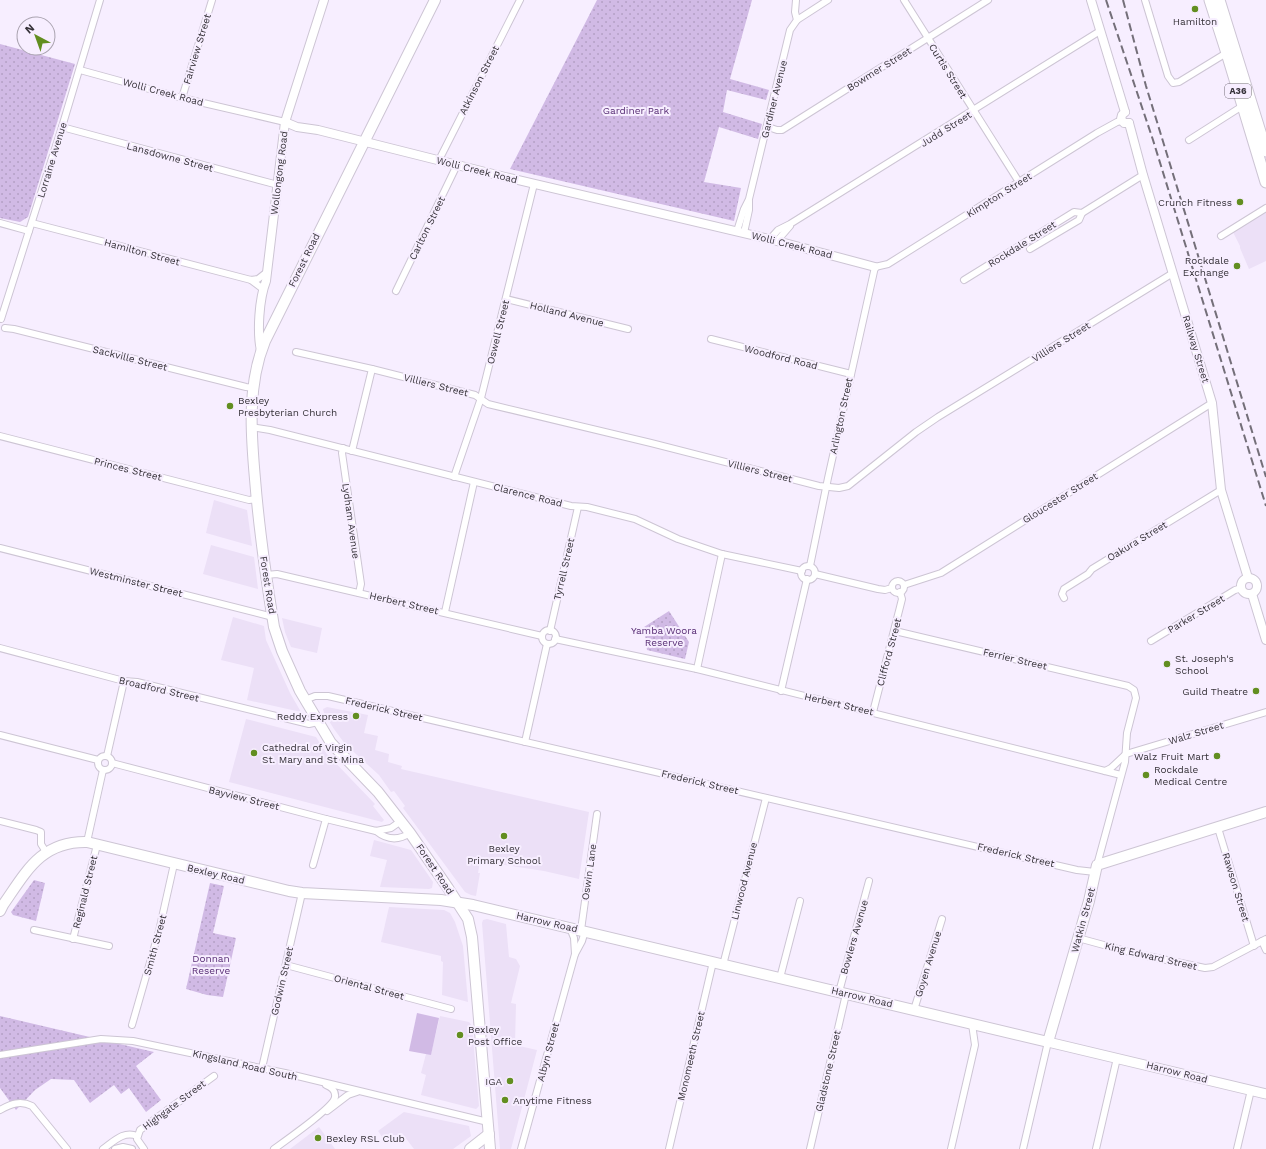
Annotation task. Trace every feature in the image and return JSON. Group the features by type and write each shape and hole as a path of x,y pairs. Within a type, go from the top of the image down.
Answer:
{"highway":[{"name":"A36","path":"1210,0 1231,50"},
{"name":"A36","path":"1219,0 1231,50 1247,104 1257,124 1266,151"},
{"name":"A36","path":"1257,124 1266,182"}],"main road":[{"name":"Forest Road","path":"435,0 363,142 261,351 257,364 251,427 257,499 266,575 273,616 279,641 305,700 334,748 378,792 410,833 468,919 472,937 490,1149"},
{"name":"Frederick Street","path":"1096,868 1266,813"},
{"name":"Bexley Road","path":"1,908 30,868 46,852 61,845 87,842 282,890 302,893 441,900 457,903"},
{"name":"Watkin Street","path":"1048,1042 1078,938 1096,868"},
{"name":"Harrow Road","path":"457,903 508,913 1266,1094"},
{"path":"470,1149 489,1134"}],"street":[{"name":"Lorraine Avenue","path":"1,319 80,70 100,0"},
{"name":"Fairview Street","path":"182,98 212,0"},
{"name":"Wollongong Road","path":"261,351 259,328 263,289 266,281 285,122 324,0"},
{"name":"Atkinson Street","path":"439,160 520,0"},
{"name":"Gardiner Avenue","path":"741,232 744,209 749,199 768,127 790,30 796,20 796,0"},
{"path":"796,20 828,0"},
{"name":"Curtis Street","path":"904,0 1019,182"},
{"name":"Bowmer Street","path":"768,127 782,130 988,0"},
{"path":"1091,0 1100,31"},
{"path":"1145,0 1169,79 1173,83 1179,82 1231,50"},
{"name":"Judd Street","path":"774,240 778,230 973,111 1100,31"},
{"name":"Railway Street","path":"1100,31 1126,112 1132,116 1131,121 1125,122 1143,175 1212,403 1221,490 1248,578"},
{"name":"Wolli Creek Road","path":"80,70 182,98 285,122 297,127 318,130 534,184 741,232 876,267"},
{"path":"1189,140 1247,104"},
{"name":"Kimpton Street","path":"876,267 888,264 1116,122 1125,122"},
{"name":"Lansdowne Street","path":"62,127 278,185"},
{"name":"Carlton Street","path":"396,291 457,165"},
{"name":"Rockdale Street","path":"1030,249 1079,220 1082,213 1143,175"},
{"name":"Oswell Street","path":"454,477 481,398 534,184"},
{"path":"1221,236 1266,208"},
{"name":"Rockdale Street","path":"964,280 1074,212 1082,213"},
{"path":"0,223 30,231"},
{"name":"Hamilton Street","path":"32,223 251,280 263,289"},
{"name":"Arlington Street","path":"810,566 851,374 876,267"},
{"path":"251,280 258,279 267,272"},
{"name":"Villiers Street","path":"296,352 476,395 488,404 651,443 826,488 842,488 848,486 932,421 1173,273"},
{"name":"Holland Avenue","path":"506,299 628,330"},
{"path":"1,319 5,322 3,330"},
{"name":"Sackville Street","path":"3,330 14,329 246,388 254,388"},
{"name":"Woodford Road","path":"711,339 851,374"},
{"path":"352,450 372,369"},
{"name":"Gloucester Street","path":"904,585 941,572 1212,403"},
{"name":"Clarence Road","path":"251,427 270,430 352,450 571,506 587,508 635,519 678,539 722,554 802,571"},
{"name":"Princes Street","path":"0,436 249,500 257,499"},
{"name":"Lydham Avenue","path":"342,448 361,584 359,593"},
{"path":"445,612 474,482"},
{"name":"Oakura Street","path":"1064,598 1062,594 1064,590 1088,574 1092,569 1221,490"},
{"name":"Tyrrell Street","path":"550,631 578,507"},
{"name":"Westminster Street","path":"0,548 273,616"},
{"path":"697,669 722,554"},
{"path":"810,566 814,569 815,574 812,578 807,579 802,576 802,571 805,567 810,566"},
{"name":"Herbert Street","path":"266,575 277,574 445,612 542,636"},
{"path":"815,574 878,590 892,588"},
{"path":"1248,578 1253,578 1258,585 1252,594 1244,592 1242,588 1242,583 1248,578"},
{"path":"781,690 807,579"},
{"path":"896,581 901,581 904,585 902,591 900,592 893,591 892,588 893,583 896,581"},
{"name":"Parker Street","path":"1151,641 1235,590 1242,588"},
{"name":"Clifford Street","path":"873,712 895,631 902,599 900,592"},
{"path":"1252,594 1266,640"},
{"path":"550,631 554,634 555,639 552,643 547,644 543,641 542,636 545,632 550,631"},
{"name":"Ferrier Street","path":"895,631 1128,686 1134,690"},
{"name":"Herbert Street","path":"555,639 697,669 1121,775"},
{"path":"525,742 547,644"},
{"name":"Broadford Street","path":"0,648 124,681 137,682 309,724 318,722"},
{"path":"107,756 124,681"},
{"name":"Watkin Street","path":"1096,868 1126,754 1127,733 1136,698 1134,690"},
{"name":"Frederick Street","path":"305,700 315,696 328,696 1077,870 1096,868"},
{"name":"Walz Street","path":"1126,754 1266,712"},
{"path":"0,735 98,760"},
{"path":"1105,771 1111,768 1126,754"},
{"path":"101,756 107,756 110,758 112,763 109,768 103,770 98,766 98,760 101,756"},
{"name":"Bayview Street","path":"112,763 326,819 376,830 391,828 401,822"},
{"name":"Reginald Street","path":"87,842 103,770"},
{"name":"Linwood Avenue","path":"723,965 766,798"},
{"name":"Oswin Lane","path":"583,931 597,814"},
{"path":"313,865 326,819"},
{"path":"0,821 41,832 41,844 46,852"},
{"name":"Rawson Street","path":"1218,828 1254,946"},
{"name":"Bayview Street","path":"376,830 382,836 396,838 402,838 410,833"},
{"name":"Reginald Street","path":"73,939 97,845"},
{"name":"Smith Street","path":"132,1025 160,931 174,864"},
{"name":"Bowlers Avenue","path":"842,993 870,881"},
{"name":"Godwin Street","path":"262,1068 302,893"},
{"path":"780,978 800,901"},
{"name":"Goyen Avenue","path":"914,1010 942,918"},
{"name":"Albyn Street","path":"570,928 574,938 575,954"},
{"path":"34,930 109,946"},
{"name":"Albyn Street","path":"521,1149 575,954 582,940 583,931"},
{"name":"King Edward Street","path":"1078,938 1133,953 1205,968 1213,967 1264,940"},
{"path":"1264,940 1266,950"},
{"name":"Monomeeth Street","path":"669,1149 713,962"},
{"name":"Oriental Street","path":"286,965 451,1009"},
{"name":"Gladstone Street","path":"810,1149 842,993"},
{"path":"951,1149 975,1045 972,1024"},
{"name":"Kingsland Road South","path":"0,1055 91,1040 114,1039 133,1041 262,1068 488,1122"},
{"name":"Watkin Street","path":"1023,1149 1048,1042"},
{"path":"1096,1149 1118,1058"},
{"name":"Highgate Street","path":"144,1149 137,1136 140,1130 214,1076"},
{"path":"310,1080 329,1086 335,1095 333,1101 317,1117"},
{"path":"1237,1149 1251,1090"},
{"path":"274,1149 317,1117 333,1108 351,1093 365,1092"},
{"path":"0,1110 10,1104 28,1104 34,1108 67,1149"},
{"name":"Highgate Street","path":"103,1149 124,1135 130,1134 137,1136"},
{"path":"115,1149 122,1147 132,1149"}],"shaded area":[{"path":"1266,212 1266,261 1249,269 1233,232"},
{"path":"214,500 247,510 252,546 206,533"},
{"path":"211,545 254,557 258,589 203,574"},
{"path":"233,617 264,626 266,640 290,693 301,712 247,700 254,668 221,660"},
{"path":"282,618 322,628 317,653 291,647 285,632"},
{"name":"Bexley Primary School","path":"327,707 368,715 364,733 378,736 375,750 389,754 388,762 402,766 401,769 589,812 579,879 544,871 480,861 478,873 480,873 476,896 465,892 403,808 405,806 394,791 391,792 379,775 345,744 324,713 323,709"},
{"path":"246,719 316,737 326,753 375,804 373,806 384,820 382,822 229,782"},
{"path":"374,840 411,850 433,882 432,888 380,887 387,860 370,856"},
{"path":"389,907 444,910 450,913 455,922 463,946 468,1002 442,995 443,962 441,961 441,956 381,942"},
{"path":"487,919 506,924 509,957 516,959 520,966 511,1003 516,1004 515,1045 537,1050 511,1149 500,1149 482,923 483,920"},
{"path":"440,1016 469,1022 472,1026 479,1106 476,1109 421,1095 426,1075 421,1073 426,1054 431,1054"},
{"path":"404,1112 469,1126 471,1136 453,1149 414,1149 402,1133 387,1144 378,1131"},
{"name":"Bexley RSL Club","path":"319,1127 335,1149 290,1149"}],"green space":[{"name":"Gardiner Park","path":"597,0 752,0 730,79 769,90 766,100 727,90 723,112 762,124 758,139 719,127 704,182 741,188 734,221 510,169"},
{"path":"0,44 16,48 16,56 45,56 75,64 28,217 20,222 0,218"},
{"name":"Yamba Woora Reserve","path":"669,611 689,642 685,659 647,650 644,627"},
{"path":"34,880 45,883 36,921 13,915 11,912"},
{"name":"Donnan Reserve","path":"210,883 224,886 213,933 236,938 223,997 207,995 186,989"},
{"path":"417,1013 439,1018 431,1055 409,1051"},
{"path":"0,1016 154,1052 136,1066 161,1100 146,1112 129,1088 121,1094 114,1085 90,1103 74,1080 51,1079 35,1090 16,1110 0,1088"}],"railway":[{"path":"1106,0 1153,140 1266,506"},
{"path":"1123,0 1146,86 1266,477"}],"place":[{"name":"Hamilton","path":"1195,9"},
{"name":"Crunch Fitness","path":"1240,202"},
{"name":"Rockdale Exchange","path":"1237,266"},
{"name":"Bexley Presbyterian Church","path":"230,406"},
{"name":"St. Joseph's School","path":"1167,664"},
{"name":"Guild Theatre","path":"1256,691"},
{"name":"Reddy Express","path":"356,716"},
{"name":"Cathedral of Virgin St. Mary and St Mina","path":"254,753"},
{"name":"Walz Fruit Mart","path":"1217,756"},
{"name":"Rockdale Medical Centre","path":"1146,775"},
{"name":"Bexley Primary School","path":"504,836"},
{"name":"Bexley Post Office","path":"460,1035"},
{"name":"IGA","path":"510,1081"},
{"name":"Anytime Fitness","path":"505,1100"},
{"name":"Bexley RSL Club","path":"318,1138"}]}
